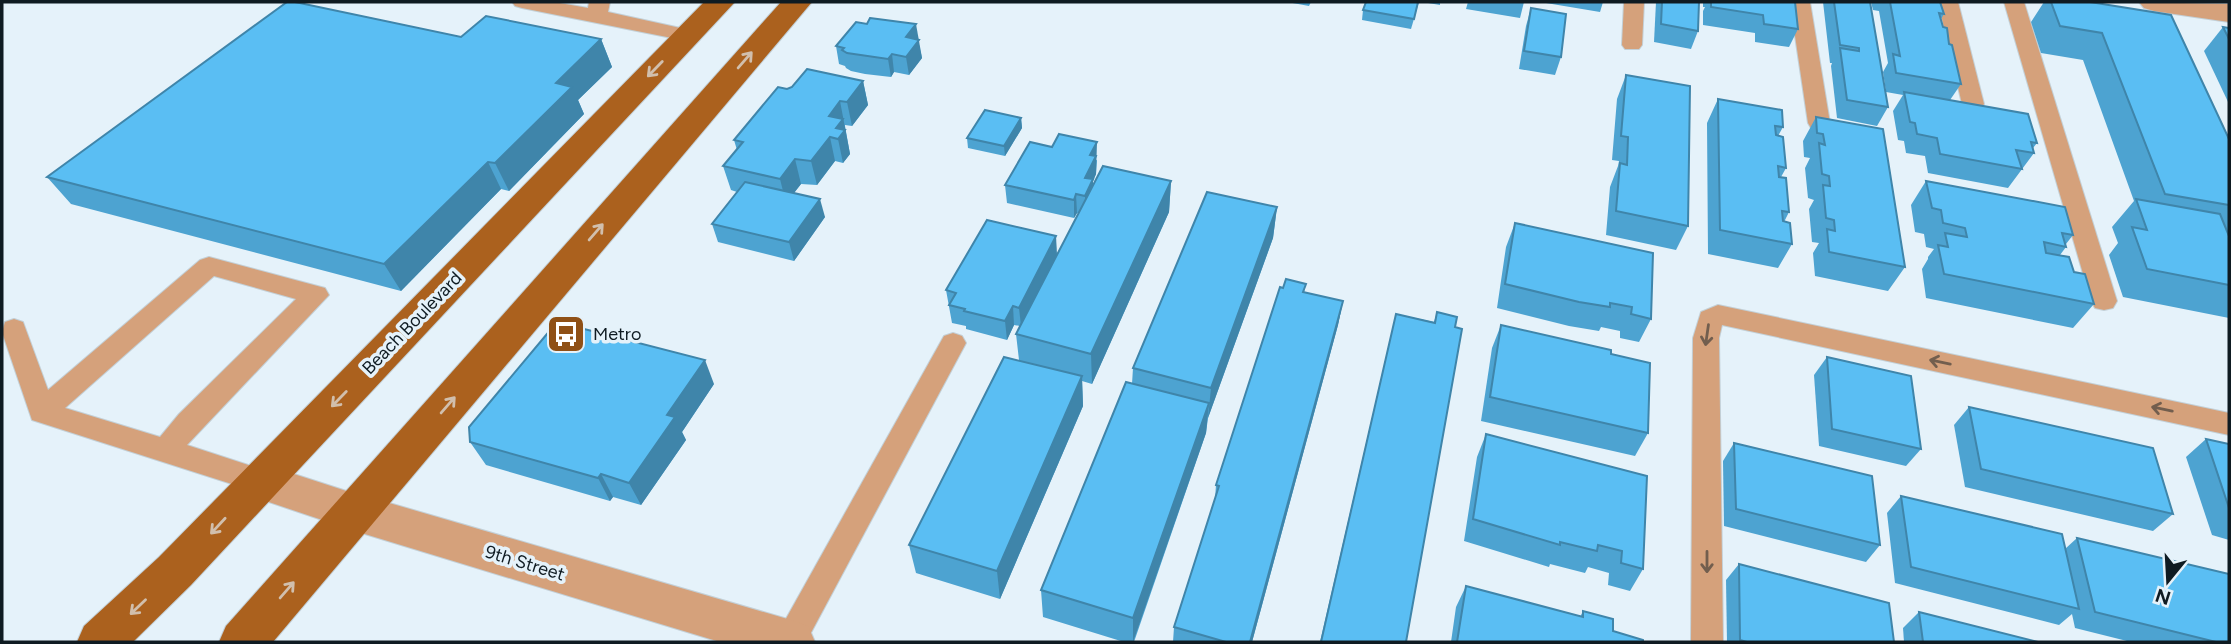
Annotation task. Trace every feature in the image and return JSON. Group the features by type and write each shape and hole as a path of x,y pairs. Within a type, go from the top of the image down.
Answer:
{"main road":[{"name":"Beach Boulevard","path":"101,642 175,571 720,2"},
{"path":"243,642 797,2"}],"street":[{"path":"2154,2 2229,13"},
{"name":"9th Street","path":"260,481 722,633 790,642"}],"lane":[{"path":"523,2 599,9 687,35"},
{"path":"1632,46 1634,2"},
{"path":"1800,2 1818,123"},
{"path":"1948,2 1973,104"},
{"path":"2014,2 2104,301"},
{"path":"42,412 209,265 317,295 189,422 166,450"},
{"path":"1707,642 1706,338 1710,319 1718,315 2229,424"},
{"path":"14,329 42,412"},
{"path":"790,642 953,342"},
{"path":"42,412 260,481"}],"building":[{"path":"287,2 461,37 486,16 601,39 556,83 572,87 495,163 488,162 384,264 47,177"},
{"path":"1366,2 1418,2 1414,19 1363,10"},
{"path":"1662,2 1699,2 1698,31 1661,24"},
{"path":"1711,2 1795,2 1798,29 1764,24 1763,15 1711,7"},
{"path":"1834,2 1870,2 1888,107 1847,100 1840,48 1859,51 1859,48 1840,45"},
{"path":"1890,2 1940,2 1944,14 1939,13 1943,27 1947,28 1961,84 1896,73 1893,54 1900,56"},
{"path":"2051,2 2090,2 2171,15 2229,139 2229,205 2165,194 2102,33 2060,26"},
{"path":"1531,8 1566,14 1561,57 1524,51"},
{"path":"870,18 916,24 906,37 919,40 906,57 892,54 888,59 847,53 842,50 844,48 836,46 856,22 867,24"},
{"path":"2223,27 2229,28 2229,39"},
{"path":"807,69 863,81 847,102 840,101 829,116 843,119 836,128 845,130 838,139 830,137 811,161 795,159 780,179 723,166 743,142 734,140 778,87 792,87"},
{"path":"1626,75 1690,86 1688,226 1616,211 1620,163 1627,165 1628,137 1621,136"},
{"path":"1904,92 2028,114 2037,143 2031,142 2034,153 2016,150 2022,169 1940,154 1937,138 1917,134 1915,123 1910,122"},
{"path":"1718,99 1782,110 1783,127 1775,126 1776,135 1783,137 1786,168 1778,166 1779,177 1786,178 1789,212 1782,211 1783,221 1790,223 1792,244 1720,230"},
{"path":"985,110 1021,118 1004,146 967,138"},
{"path":"1816,117 1883,129 1905,267 1829,252 1827,229 1835,231 1834,220 1826,218 1823,185 1830,186 1829,176 1822,174 1819,143 1825,145 1823,134 1817,133"},
{"path":"1059,134 1097,142 1090,155 1096,156 1085,178 1093,179 1085,196 1076,194 1074,200 1005,185 1030,142 1052,147"},
{"path":"1103,166 1171,181 1091,354 1016,334"},
{"path":"1926,181 2065,207 2073,235 2062,233 2066,247 2044,242 2046,253 2069,257 2074,272 2085,274 2094,304 1944,274 1938,245 1948,247 1945,233 1967,237 1965,228 1943,223 1941,210 1932,208"},
{"path":"745,182 820,199 789,242 712,224"},
{"path":"1207,192 1277,207 1211,388 1133,368"},
{"path":"2136,199 2220,214 2229,236 2229,285 2147,269 2132,227 2147,230"},
{"path":"987,220 1056,236 1019,308 1013,306 1005,321 949,305 956,293 946,290"},
{"path":"1515,223 1653,253 1651,319 1631,314 1632,307 1579,302 1505,284"},
{"path":"1286,279 1306,284 1303,292 1343,301 1250,642 1226,642 1174,627 1219,486 1216,485 1280,287 1283,288"},
{"path":"1437,312 1457,317 1455,327 1462,329 1406,642 1321,642 1396,314 1435,323"},
{"path":"557,322 705,360 667,415 675,417 629,483 601,474 598,478 470,442 469,427"},
{"path":"1501,325 1611,350 1611,354 1650,363 1648,433 1490,397"},
{"path":"1004,357 1082,376 997,571 909,545"},
{"path":"1827,357 1911,376 1921,449 1832,429"},
{"path":"1126,382 1209,403 1133,618 1041,590"},
{"path":"1969,407 2153,448 2173,514 1981,469"},
{"path":"1486,434 1647,476 1643,569 1621,563 1622,551 1598,545 1597,551 1560,542 1560,545 1473,519"},
{"path":"2206,439 2229,444 2229,508"},
{"path":"1734,443 1872,476 1880,545 1736,509"},
{"path":"1901,496 2062,534 2079,609 1911,567"},
{"path":"2077,538 2229,574 2229,642 2216,642 2095,612"},
{"path":"1739,564 1889,603 1894,642 1740,640"},
{"path":"1466,586 1583,617 1583,611 1613,619 1613,631 1643,642 1457,642"},
{"path":"1919,612 2038,642 1923,642"}],"place":[{"name":"Metro","path":"566,334"}]}
